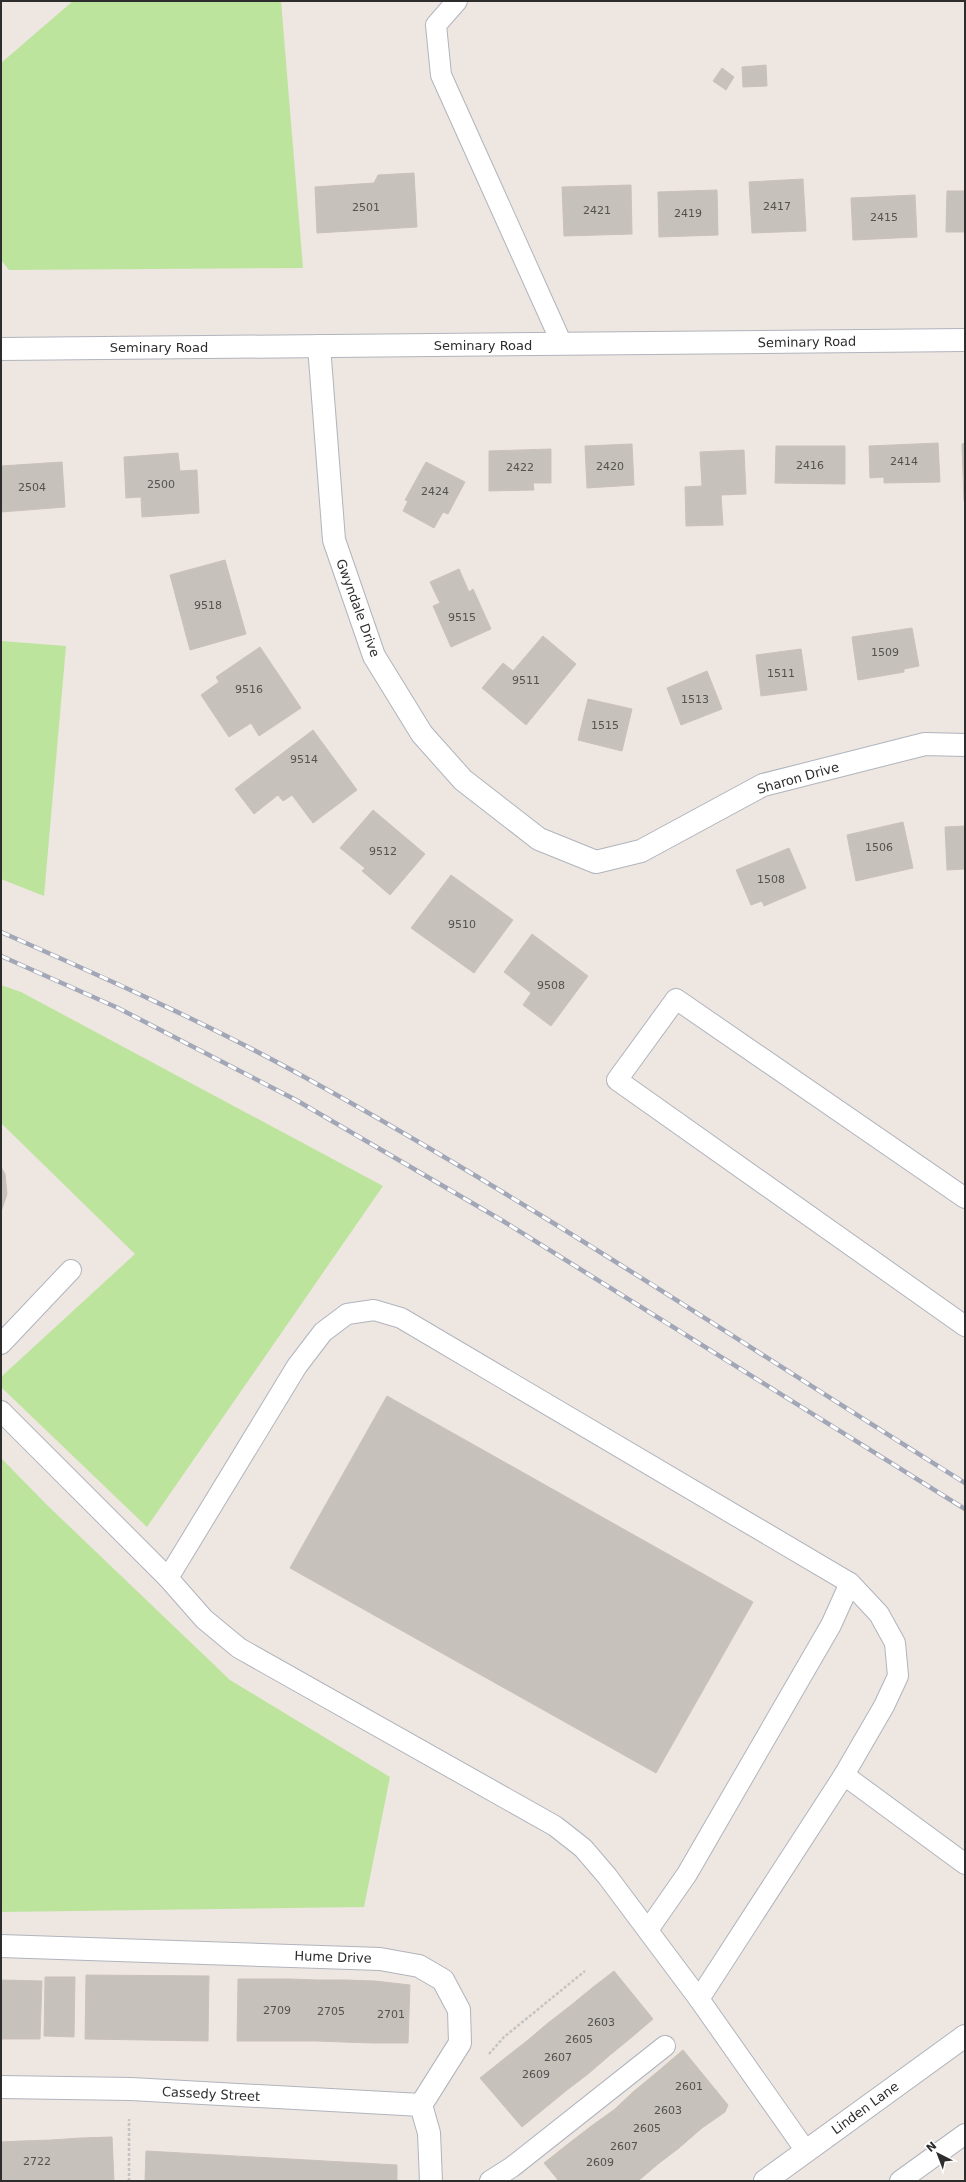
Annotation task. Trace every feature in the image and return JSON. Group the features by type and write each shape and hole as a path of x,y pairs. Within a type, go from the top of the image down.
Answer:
{"street":[{"name":"Seminary Road","path":"1,349 965,340"},
{"name":"Gwyndale Drive","path":"319,346 334,540 374,656 422,734 463,780 539,839 596,862"},
{"name":"Sharon Drive","path":"596,862 641,851 763,785 925,744 965,745"},
{"name":"Hume Drive","path":"1,1946 380,1959 419,1966 443,1980 459,2010 460,2043 421,2105"},
{"name":"Linden Lane","path":"765,2181 965,2036"},
{"name":"Cassedy Street","path":"1,2087 131,2089 421,2105"},
{"path":"421,2105 429,2133 431,2181"}],"lane":[{"path":"457,1 436,25 441,75 562,344"},
{"path":"965,1198 676,999 617,1080 965,1326"},
{"path":"1,1344 71,1270"},
{"path":"168,1578 296,1366 323,1332 347,1314 374,1310 401,1318 850,1583 879,1614 896,1643 898,1676 884,1706 844,1775 699,1999"},
{"path":"1,1411 168,1578 204,1619 240,1648 555,1826 582,1848 607,1876 648,1930 699,1999 806,2151"},
{"path":"648,1930 687,1874 831,1625 850,1583"},
{"path":"844,1775 965,1864"},
{"path":"490,2181 512,2167 664,2046"},
{"path":"900,2181 965,2134"}],"path":[{"path":"484,2059 504,2037 586,1971"},
{"path":"129,2116 129,2181"}],"green space":[{"path":"73,1 281,1 303,268 9,270 1,260 1,63"},
{"path":"1,641 66,646 44,896 1,879"},
{"path":"1,985 21,992 383,1186 147,1527 1,1387 1,1377 135,1254 1,1123"},
{"path":"1,1458 46,1504 230,1680 390,1777 364,1907 1,1912"}],"building":[{"path":"766,65 767,86 743,87 742,67"},
{"path":"722,68 734,77 726,90 713,81"},
{"path":"414,173 417,227 317,233 315,187 374,183 378,175"},
{"path":"803,179 806,231 752,233 749,182"},
{"path":"631,185 632,234 564,236 562,187"},
{"path":"717,190 718,235 659,237 658,192"},
{"path":"947,191 965,191 965,232 946,232"},
{"path":"915,195 917,237 853,240 851,198"},
{"path":"938,443 940,482 884,483 884,477 870,478 869,446"},
{"path":"965,443 965,501 964,501 962,444"},
{"path":"632,444 634,485 587,488 585,446"},
{"path":"776,446 845,446 845,484 775,483"},
{"path":"551,449 551,483 533,483 534,490 489,491 489,451"},
{"path":"744,450 746,494 721,495 723,525 686,526 685,487 702,486 700,452"},
{"path":"178,453 180,471 197,470 199,513 142,517 141,497 126,498 124,457"},
{"path":"62,462 65,507 1,512 1,466"},
{"path":"426,462 465,482 448,514 443,512 434,528 403,511 408,501 405,500"},
{"path":"225,560 246,634 190,650 170,575"},
{"path":"459,569 469,592 473,589 491,629 451,647 433,606 440,603 430,582"},
{"path":"912,628 919,666 904,669 904,672 858,680 852,637"},
{"path":"543,636 576,664 526,725 482,688 503,663 513,671"},
{"path":"260,647 301,708 259,736 251,723 229,737 201,695 219,682 216,677"},
{"path":"801,649 807,690 761,696 756,655"},
{"path":"707,671 722,709 681,725 667,688"},
{"path":"588,699 632,709 622,751 578,740"},
{"path":"313,730 357,790 313,823 292,795 283,801 278,795 254,814 235,789"},
{"path":"373,810 425,854 390,895 362,871 365,868 340,848"},
{"path":"903,822 913,868 856,881 847,835"},
{"path":"965,826 965,869 947,870 945,827"},
{"path":"789,848 806,888 764,906 762,901 751,905 736,870"},
{"path":"451,875 513,920 474,973 411,928"},
{"path":"532,934 588,976 551,1026 523,1005 531,993 504,972"},
{"path":"1,1167 5,1174 7,1194 1,1212"},
{"path":"387,1396 753,1602 656,1773 290,1568"},
{"path":"614,1971 653,2019 632,2037 592,1988"},
{"path":"86,1975 209,1976 208,2041 85,2039"},
{"path":"45,1977 75,1977 74,2037 44,2036"},
{"path":"238,1979 264,1979 263,2041 237,2041"},
{"path":"264,1979 291,1979 290,2041 263,2041"},
{"path":"291,1979 318,1980 317,2041 290,2041"},
{"path":"1,1980 42,1981 40,2039 1,2039"},
{"path":"318,1980 345,1980 343,2042 317,2041"},
{"path":"345,1980 375,1981 373,2043 343,2042"},
{"path":"375,1981 410,1985 408,2043 373,2043"},
{"path":"592,1988 632,2037 610,2055 570,2006"},
{"path":"570,2006 610,2055 588,2074 548,2023"},
{"path":"548,2023 588,2074 567,2090 528,2040"},
{"path":"528,2040 567,2090 545,2108 505,2058"},
{"path":"683,2050 728,2105 725,2112 702,2128 656,2073"},
{"path":"505,2058 545,2108 522,2127 480,2078"},
{"path":"656,2073 702,2128 679,2148 633,2092"},
{"path":"633,2092 679,2148 658,2164 615,2109"},
{"path":"615,2109 658,2164 638,2181 631,2181 590,2127"},
{"path":"590,2127 631,2181 597,2181 568,2144"},
{"path":"112,2137 114,2181 82,2181 81,2138"},
{"path":"81,2138 82,2181 52,2181 51,2140"},
{"path":"51,2140 52,2181 23,2181 22,2141"},
{"path":"22,2141 23,2181 1,2181 1,2142"},
{"path":"568,2144 597,2181 559,2181 544,2163"},
{"path":"146,2151 397,2165 397,2181 145,2181"}],"railway":[{"path":"1,932 195,1020 271,1059 392,1126 475,1175 639,1276 965,1483"},
{"path":"1,956 118,1008 296,1100 503,1221 965,1509"}]}
